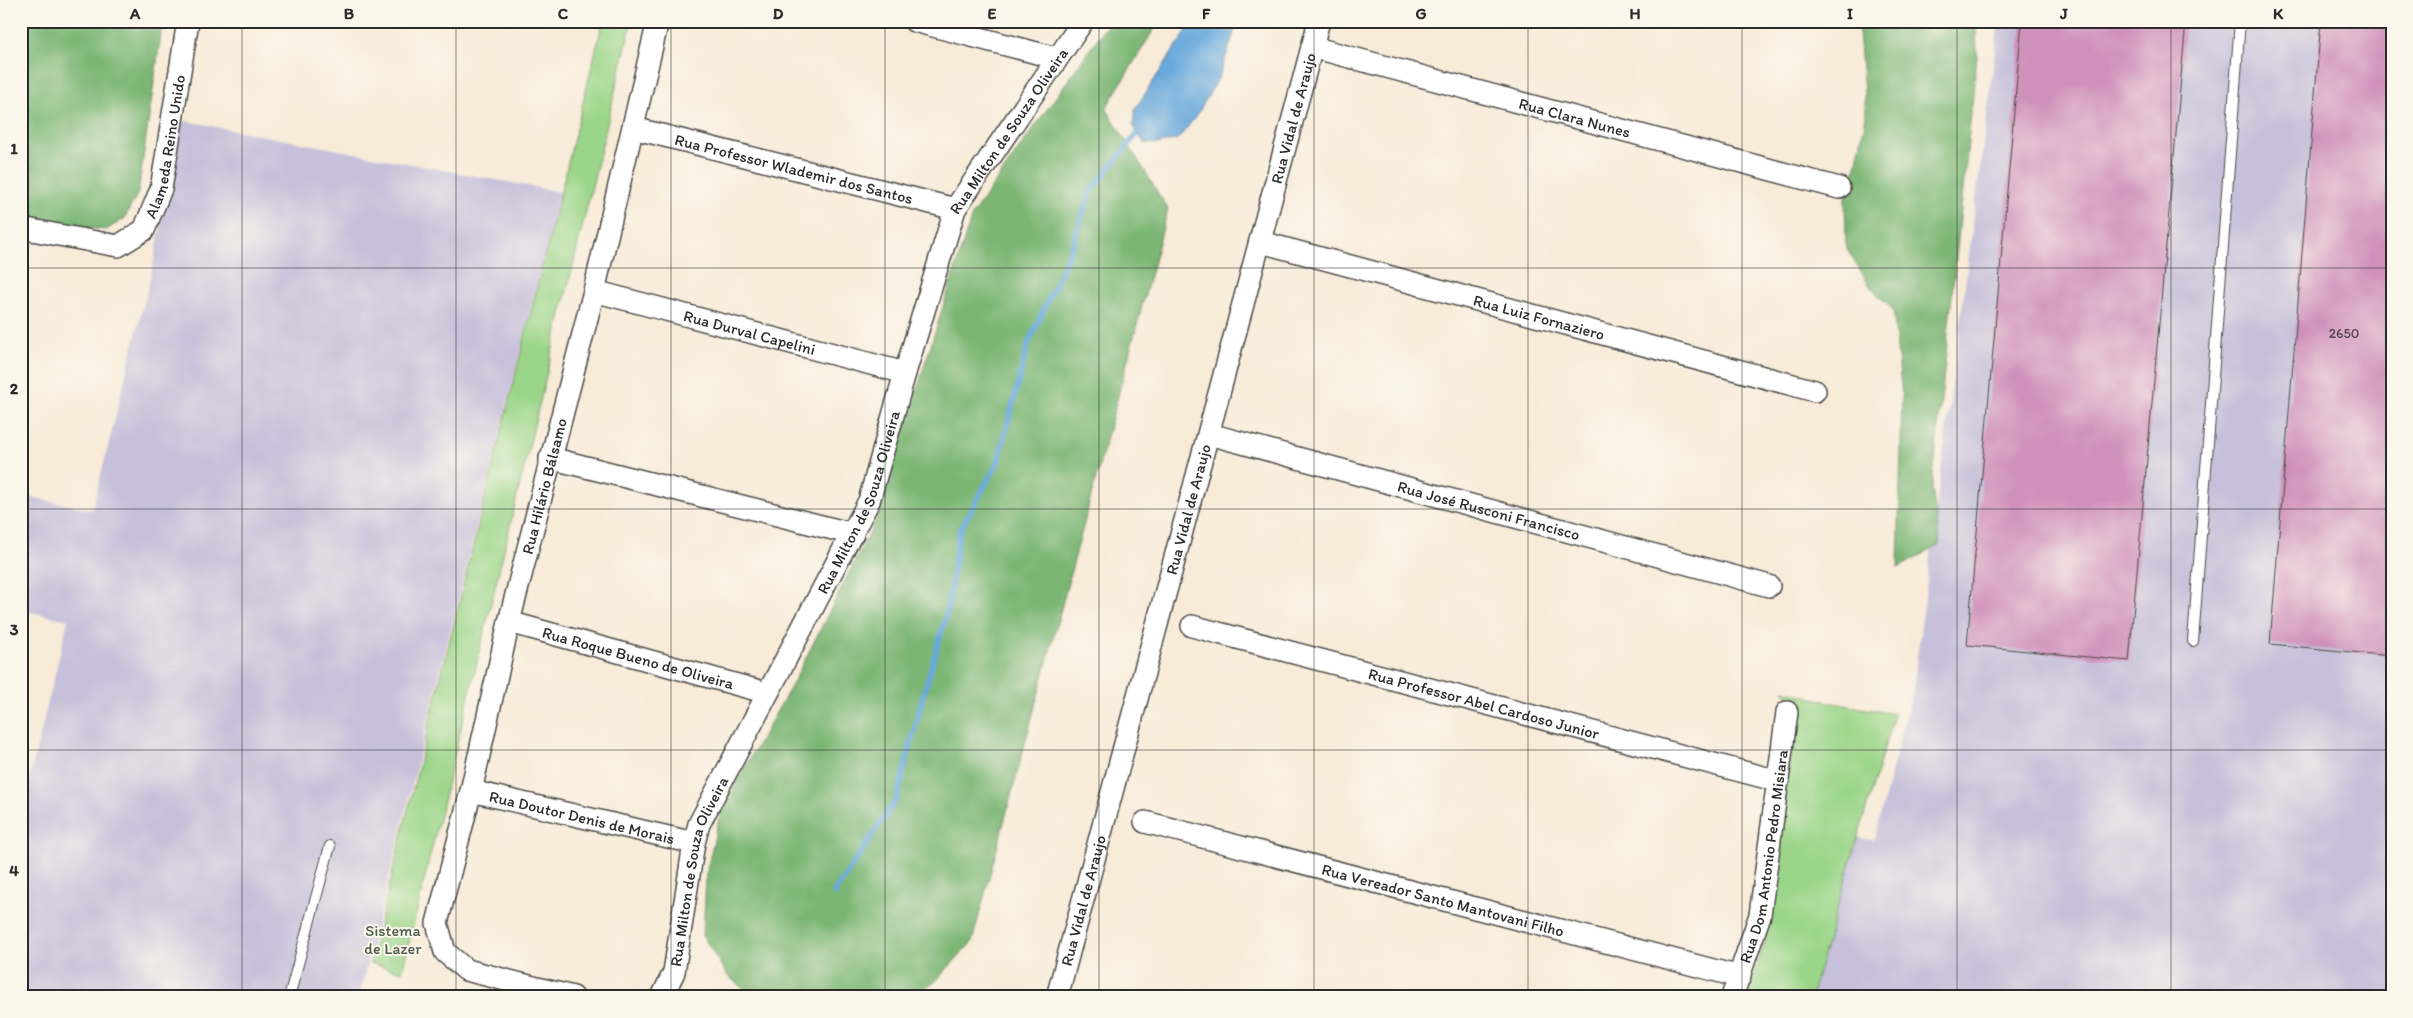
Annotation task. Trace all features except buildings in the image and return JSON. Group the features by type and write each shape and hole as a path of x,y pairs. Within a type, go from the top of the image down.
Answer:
{"street":[{"name":"Alameda Reino Unido","path":"21,228 118,246 144,230 161,189 188,21"},
{"name":"Rua Hilário Bálsamo","path":"573,997 466,970 445,952 438,923 471,791 509,622 594,291 658,21"},
{"path":"914,21 1056,58"},
{"name":"Rua Milton de Souza Oliveira","path":"663,997 674,972 694,842 699,824 869,501 905,373 955,209 1083,21"},
{"name":"Rua Vidal de Araujo","path":"1057,997 1319,21"},
{"name":"Rua Clara Nunes","path":"1312,47 1839,188"},
{"name":"Rua Professor Wlademir dos Santos","path":"633,128 955,209"},
{"name":"Rua Luiz Fornaziero","path":"1261,242 1815,391"},
{"name":"Rua Durval Capelini","path":"594,291 905,373"},
{"name":"Rua José Rusconi Francisco","path":"1209,434 1769,586"},
{"path":"550,458 852,534"},
{"name":"Rua Roque Bueno de Oliveira","path":"509,622 767,693"},
{"name":"Rua Professor Abel Cardoso Junior","path":"1192,626 1778,781"},
{"name":"Rua Dom Antonio Pedro Misiara","path":"1732,997 1760,915 1787,712"},
{"name":"Rua Doutor Denis de Morais","path":"471,791 694,842"},
{"name":"Rua Vereador Santo Mantovani Filho","path":"1145,822 1740,977"}],"lane":[{"path":"2194,641 2240,21"},
{"path":"289,997 330,846"}],"shaded area":[{"path":"1999,21 2392,21 2392,997 1811,997 1858,838 1874,840 1913,689"},
{"path":"181,120 560,192 359,997 21,997 21,813 68,620 21,610 21,495 92,510 152,271"}],"green space":[{"path":"21,21 163,21 138,193 124,219 106,230 69,226 21,215"},
{"name":"Sistema de Lazer","path":"603,21 632,21 402,972 370,963"},
{"path":"1110,21 1159,21 1106,108 1168,209 972,942 934,983 905,997 753,997 727,975 703,936 706,874 721,809 792,685 875,522 972,215"},
{"path":"1858,21 1976,21 1977,57 1932,487 1940,545 1898,568 1902,397 1893,310 1871,288 1846,247 1845,199 1855,171 1866,116"},
{"path":"1783,690 1828,702 1894,714 1811,997 1741,997 1758,964 1765,941 1792,738 1798,719 1795,707"}],"water":[{"path":"1193,21 1238,21 1219,77 1197,115 1178,139 1157,144 1144,143 1133,125 1135,109"}],"waterway":[{"path":"834,893 897,798 947,612 959,532 998,462 1028,344 1070,252 1090,192 1141,129"}]}
